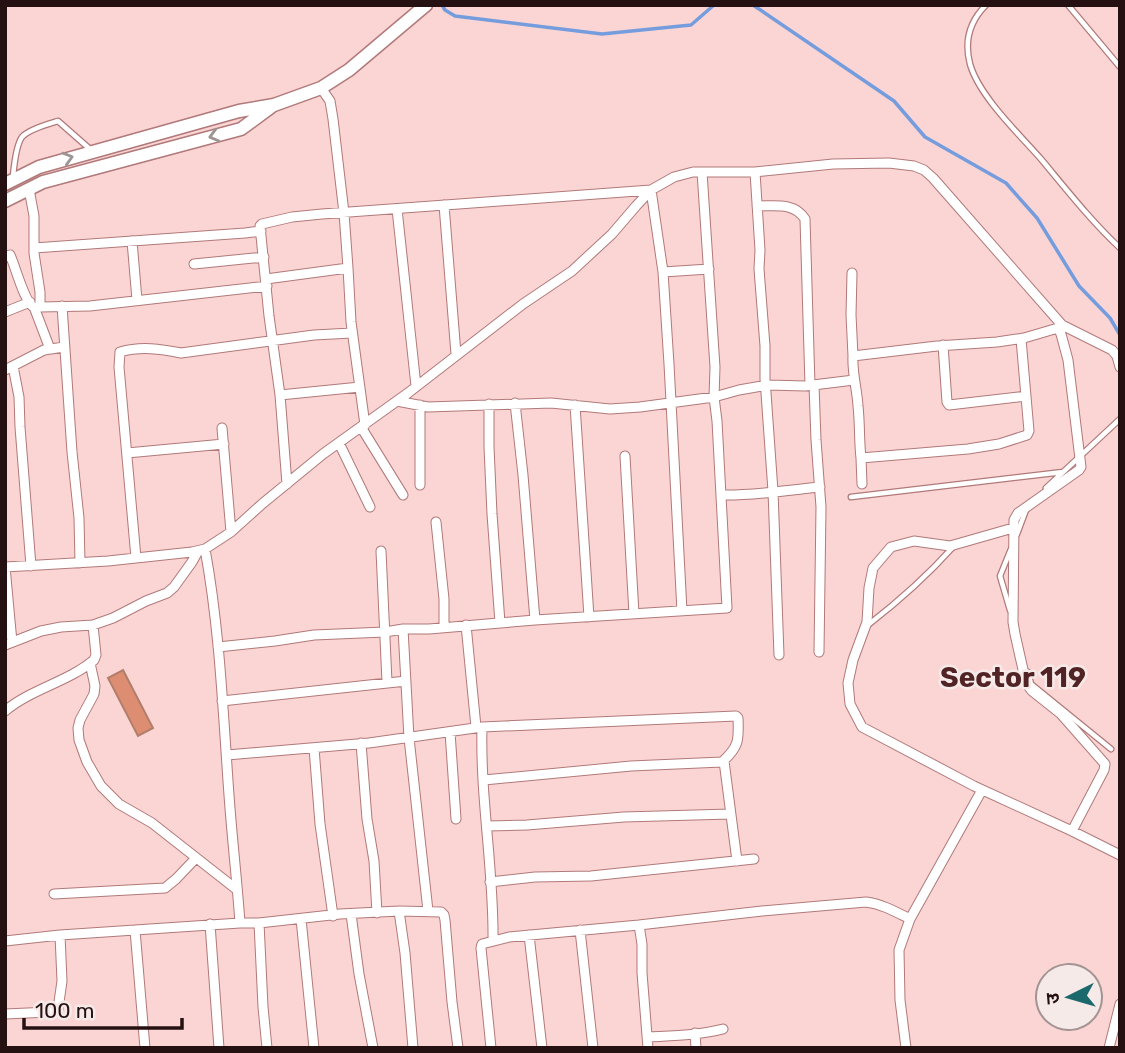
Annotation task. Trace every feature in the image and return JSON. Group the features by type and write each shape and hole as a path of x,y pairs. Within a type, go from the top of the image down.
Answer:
{"main road":[{"path":"9,182 39,167 239,111 274,105 321,88 349,70 426,5"},
{"path":"5,201 43,183 241,129 274,105"}],"street":[{"path":"321,88 330,101 344,214 352,333 363,426 403,495"},
{"path":"201,550 80,563 5,567 8,643 41,631 93,625 167,593 201,550 231,532 323,454 523,304 572,271 612,234 651,190 674,177 693,172 755,172 833,164 889,163 924,170 942,187 1060,327 1112,350 1120,367"},
{"path":"218,647 314,635 724,609 728,606 702,172"},
{"path":"755,172 774,491 779,655"},
{"path":"29,189 34,216 34,248 40,292 35,305"},
{"path":"287,484 280,395 260,226 262,224 292,217 651,190"},
{"path":"651,190 663,272 682,611"},
{"path":"444,205 456,354"},
{"path":"757,206 794,208 804,219 820,488 819,652"},
{"path":"397,209 416,386"},
{"path":"34,248 261,231"},
{"path":"132,240 136,300"},
{"path":"5,257 10,255 35,305 50,349"},
{"path":"194,264 264,257"},
{"path":"5,312 35,305 90,306 266,283 348,268"},
{"path":"663,272 709,269"},
{"path":"852,273 854,380 862,484"},
{"path":"62,306 79,518 80,563"},
{"path":"853,356 1021,339 1060,327"},
{"path":"1060,327 1068,360 1082,467 1018,513 1013,520 1013,622 1026,683 1061,714 1105,764 1104,771 1072,831"},
{"path":"136,558 119,367 120,352 131,349 161,349 181,353 330,333 352,333"},
{"path":"861,458 968,449 999,444 1027,435 1029,431 1021,339"},
{"path":"943,345 949,405 1026,396"},
{"path":"31,566 20,404 9,368 50,349 64,347"},
{"path":"397,401 454,406 551,403 610,409 640,408 766,386 812,385 854,380"},
{"path":"280,395 360,387"},
{"path":"515,403 535,620"},
{"path":"489,404 492,514 500,623"},
{"path":"420,405 421,485"},
{"path":"575,405 589,617"},
{"path":"222,428 231,532"},
{"path":"339,443 370,507"},
{"path":"127,453 224,444"},
{"path":"625,456 634,614"},
{"path":"721,495 755,495 820,488"},
{"path":"436,522 444,599 444,627"},
{"path":"1013,528 950,546 914,541 891,547 873,568 867,622 848,682 850,704 862,727 982,790 1120,855"},
{"path":"201,550 213,594 221,667 240,923"},
{"path":"381,551 387,682"},
{"path":"5,710 94,660 96,655 93,625"},
{"path":"466,625 484,780 493,941"},
{"path":"403,629 409,738 428,911"},
{"path":"90,663 94,676 94,694 78,728 81,747 101,786 119,804 152,823 236,890"},
{"path":"222,701 406,681"},
{"path":"227,755 409,738 479,727 738,718 739,740 736,748 724,761 718,763 631,766 484,780"},
{"path":"450,732 456,819"},
{"path":"361,743 377,913"},
{"path":"314,748 320,824 333,916"},
{"path":"724,761 737,861"},
{"path":"906,1048 900,1000 899,950 910,919 982,790"},
{"path":"487,826 624,817 730,814"},
{"path":"54,894 165,888 196,858"},
{"path":"490,882 535,877 591,876 754,859"},
{"path":"491,1048 482,944 530,935 866,902 910,919"},
{"path":"399,911 412,1048"},
{"path":"5,941 351,914 442,912 458,1048"},
{"path":"351,914 373,1048"},
{"path":"301,919 314,1048"},
{"path":"259,923 267,1048"},
{"path":"211,924 219,1048"},
{"path":"639,925 648,1048"},
{"path":"135,930 145,1048"},
{"path":"580,930 593,1048"},
{"path":"5,1014 50,1012 58,1009 62,981 60,935"},
{"path":"530,935 542,1048"},
{"path":"1109,1048 1120,1004"},
{"path":"647,1037 723,1029"},
{"path":"695,1033 696,1048"}],"lane":[{"path":"986,5 971,24 968,41 970,62 981,90 1095,223 1120,248"},
{"path":"1068,5 1120,67"},
{"path":"9,182 22,137 37,127 58,121 93,152"},
{"path":"1013,544 1027,507 1120,419"},
{"path":"851,497 1063,472"},
{"path":"864,628 930,573 956,544"},
{"path":"1013,622 1031,684 1111,749"}],"building":[{"path":"123,670 153,728 138,736 108,678"}],"waterway":[{"path":"442,5 455,16 602,34 691,25 714,5"},
{"path":"753,5 894,101 925,137 1006,183 1037,218 1079,286 1110,318 1120,335"}],"district":[{"name":"Sector 119","path":"1013,677"}]}
